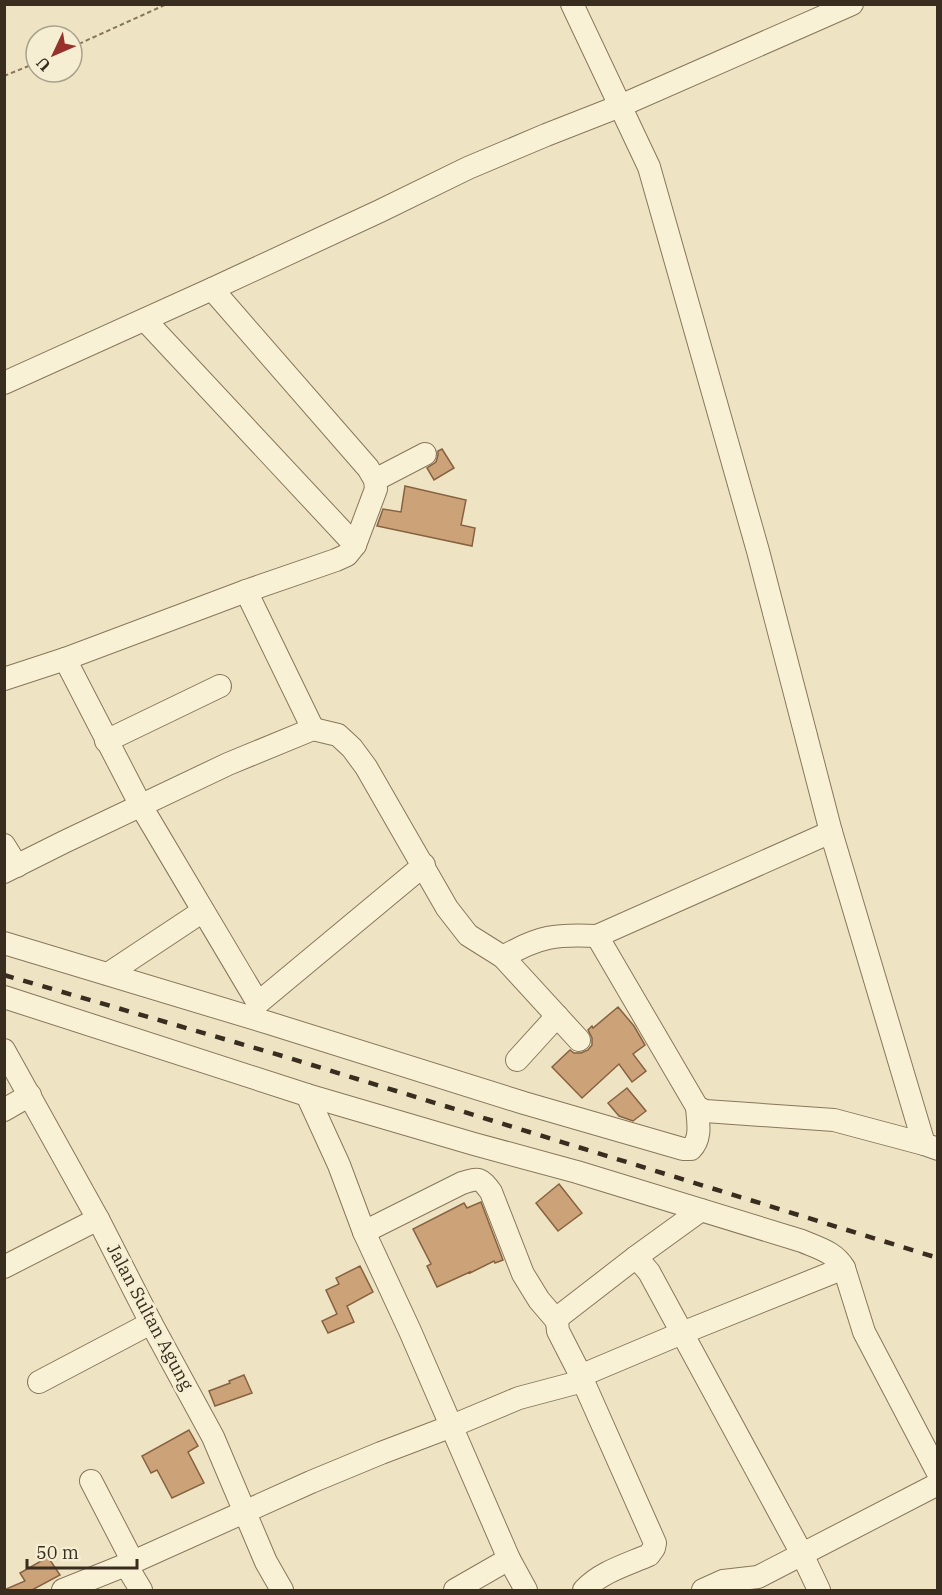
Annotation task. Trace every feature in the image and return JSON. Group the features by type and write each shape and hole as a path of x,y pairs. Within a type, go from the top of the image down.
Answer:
{"street":[{"path":"572,4 649,167 758,551 831,832 931,1146"},
{"path":"4,383 212,289 468,168 620,106 852,4"},
{"path":"4,679 343,558 355,545 376,489 375,480 368,468 212,289"},
{"path":"145,320 355,545"},
{"path":"375,480 425,454"},
{"path":"246,591 313,729"},
{"path":"65,659 141,806 263,1013"},
{"path":"106,741 220,686"},
{"path":"4,845 11,869 228,764 313,729 338,735 352,748 366,767 447,908 468,935 503,957 579,1040"},
{"path":"503,957 523,946 548,937 572,934 597,936 831,832"},
{"path":"263,1013 424,865"},
{"path":"108,974 203,911"},
{"path":"4,943 108,974 263,1013 524,1103 683,1149 691,1149 697,1143 697,1107 597,936"},
{"path":"4,998 307,1095 577,1172 802,1241 834,1256 844,1268 864,1332 938,1473"},
{"path":"517,1060 557,1016"},
{"name":"Jalan Sultan Agung","path":"4,1050 98,1219 213,1437 266,1562 282,1590"},
{"path":"4,1110 30,1095"},
{"path":"307,1095 339,1165 364,1232 410,1331 509,1559 526,1590"},
{"path":"697,1107 705,1111 834,1120 931,1146"},
{"path":"364,1232 462,1183 476,1179 483,1181 490,1192 523,1274 539,1300 557,1321 558,1330 655,1543 649,1555 601,1576 584,1590"},
{"path":"557,1321 561,1315 636,1257 701,1210"},
{"path":"4,1267 98,1219"},
{"path":"636,1257 649,1272 802,1554 819,1590"},
{"path":"66,1590 371,1457 519,1398 581,1378 682,1333 844,1268"},
{"path":"39,1382 151,1323"},
{"path":"91,1481 141,1590"},
{"path":"704,1590 723,1581 758,1576 938,1484"},
{"path":"455,1590 509,1559"}],"path":[{"path":"84,42 167,4"},
{"path":"4,76 24,68"}],"building":[{"path":"442,449 454,468 434,480 427,468 436,462 438,451"},
{"path":"405,486 466,500 461,525 475,528 472,546 377,526 383,509 401,512"},
{"path":"618,1007 634,1026 645,1045 633,1054 646,1071 632,1082 619,1064 582,1098 552,1067 570,1050 574,1053 581,1053 588,1050 592,1045 592,1038 588,1030"},
{"path":"627,1088 646,1111 633,1121 619,1116 608,1103"},
{"path":"559,1184 582,1213 558,1231 536,1203"},
{"path":"481,1202 503,1260 495,1263 494,1261 437,1287 427,1266 431,1264 413,1229 464,1203 467,1208"},
{"path":"360,1266 373,1292 347,1306 354,1322 328,1333 322,1321 337,1314 326,1290 339,1284 336,1278"},
{"path":"244,1375 252,1393 215,1406 209,1391"},
{"path":"189,1430 198,1446 188,1452 204,1483 172,1498 157,1470 151,1473 142,1456"},
{"path":"48,1557 60,1575 32,1590 4,1590 25,1581 20,1573"}],"railway":[{"path":"4,975 286,1057 938,1258"}]}
